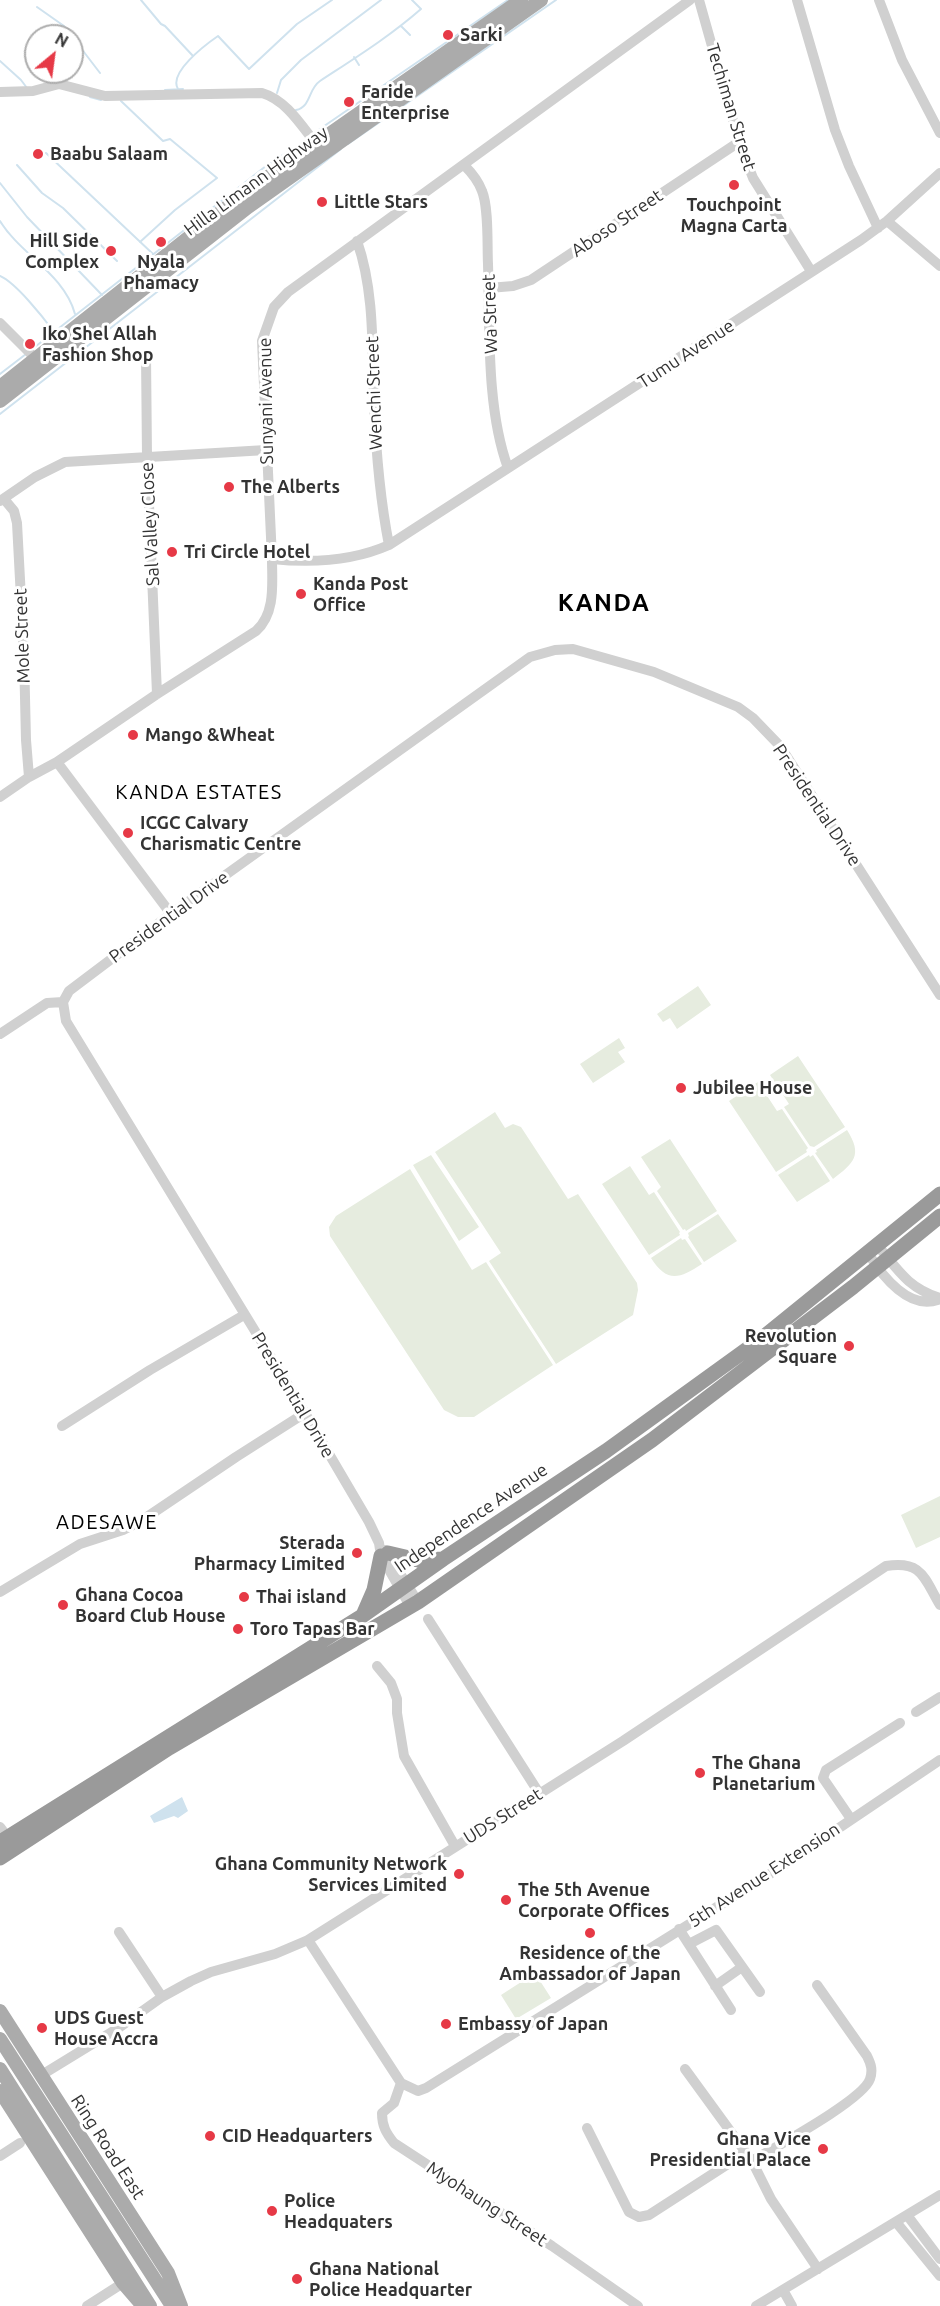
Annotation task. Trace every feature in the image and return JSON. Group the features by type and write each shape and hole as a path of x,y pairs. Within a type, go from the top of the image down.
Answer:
{"highway":[{"name":"Independence Avenue","path":"0,1858 72,1803 362,1616 443,1559 606,1451 761,1339 940,1194"},
{"name":"Independence Avenue","path":"166,1744 414,1604 652,1440 883,1263 940,1216"},
{"path":"362,1616 374,1590 383,1551 418,1560 443,1559"},
{"path":"1,1833 122,1753 166,1744"},
{"path":"0,1866 138,1780 166,1744"},
{"name":"Independence Avenue","path":"1,1833 72,1803"}],"main road":[{"name":"Hilla Limann Highway","path":"0,387 241,196 521,0"},
{"name":"Hilla Limann Highway","path":"0,401 248,207 541,0"},
{"name":"Ring Road East","path":"0,2011 168,2273 181,2306"},
{"name":"Ring Road East","path":"0,2039 172,2306"},
{"path":"0,2069 150,2306"},
{"path":"0,2091 123,2283 144,2306"}],"street":[{"name":"Sunyani Avenue","path":"0,797 261,627 270,609 273,592 262,341 274,307 288,292 357,241 690,0"},
{"name":"Techiman Street","path":"699,0 739,142 753,178 811,271"},
{"path":"797,0 835,130 849,166 882,225 940,266"},
{"path":"879,0 902,60 940,133"},
{"path":"0,92 33,91 59,84 105,96 262,93 277,100 294,116 316,144"},
{"name":"Aboso Street","path":"489,288 513,286 531,280 739,142"},
{"name":"Wa Street","path":"464,165 476,178 483,193 494,409 508,468"},
{"name":"Tumu Avenue","path":"272,559 310,561 364,554 389,545 882,225 940,173"},
{"name":"Wenchi Street","path":"357,241 366,275 372,339 377,459 389,545"},
{"path":"0,323 36,359"},
{"name":"Sal Valley Close","path":"146,355 147,457 158,694"},
{"path":"2,500 35,477 65,462 266,450"},
{"name":"Mole Street","path":"2,500 14,511 17,523 29,777"},
{"name":"Presidential Drive","path":"414,1604 305,1413 66,1021 63,1002 74,986 530,657 555,650 573,649 654,672 738,707 753,718 780,746 940,995"},
{"path":"57,762 171,914"},
{"path":"0,1034 47,1003 63,1002"},
{"path":"873,1249 883,1263 914,1287 940,1298"},
{"path":"62,1425 244,1315"},
{"path":"0,1592 80,1544 123,1530 141,1521 305,1413"},
{"name":"UDS Street","path":"40,2076 120,2028 162,1997 191,1981 211,1972 275,1954 308,1940 623,1741 886,1566 903,1563 921,1572 940,1605"},
{"path":"428,1619 539,1793"},
{"path":"377,1666 391,1683 397,1699 404,1756 456,1846"},
{"path":"916,1712 940,1697"},
{"path":"851,1819 823,1778 824,1773 900,1723"},
{"name":"5th Avenue Extension","path":"394,2103 426,2088 781,1867 940,1760"},
{"path":"679,1929 731,2010"},
{"path":"689,1944 716,1930 760,1992"},
{"path":"119,1932 162,1997"},
{"path":"308,1940 401,2083 418,2091"},
{"path":"715,1986 742,1967"},
{"path":"587,2128 629,2212 639,2217 649,2215 849,2101 865,2088 871,2078 872,2066 817,1985"},
{"path":"685,2069 748,2157 771,2199 818,2269"},
{"name":"Myohaung Street","path":"401,2083 394,2103 382,2113 382,2124 394,2144 638,2306"},
{"path":"0,2156 20,2143"},
{"path":"756,2306 940,2195"},
{"path":"907,2215 940,2259"},
{"path":"896,2222 940,2276"},
{"path":"87,2306 123,2283"},
{"path":"783,2290 792,2306"}],"shaded area":[{"path":"698,986 711,1005 677,1029 670,1018 663,1022 657,1014"},
{"path":"619,1038 625,1048 618,1052 625,1062 593,1083 580,1064"},
{"path":"798,1056 845,1127 814,1147 810,1146 784,1107 789,1104 770,1075"},
{"path":"758,1082 777,1111 782,1109 808,1148 807,1152 776,1172 729,1101"},
{"path":"495,1112 505,1128 513,1124 521,1127 568,1199 578,1194 637,1283 638,1290 633,1315 556,1364 489,1261 501,1253 435,1152"},
{"path":"847,1130 855,1146 854,1158 833,1179 815,1153 816,1150"},
{"path":"670,1139 717,1211 686,1231 683,1230 657,1191 661,1187 641,1157"},
{"path":"431,1155 479,1227 459,1241 413,1165"},
{"path":"809,1155 810,1157 813,1155 830,1181 797,1202 778,1175"},
{"path":"630,1166 649,1195 654,1192 680,1232 680,1235 649,1255 602,1184"},
{"path":"410,1169 472,1270 486,1262 553,1365 474,1417 458,1417 444,1410 330,1236 329,1227 336,1216"},
{"path":"718,1214 737,1241 704,1262 688,1237 688,1233"},
{"path":"681,1238 685,1239 702,1264 687,1273 668,1275 662,1272 651,1258"},
{"path":"940,1496 940,1537 916,1548 901,1515"},
{"path":"535,1973 551,1998 516,2019 501,1995"}],"water":[{"path":"182,1797 188,1811 178,1818 174,1816 154,1823 150,1816"}],"waterway":[{"path":"141,0 193,56"},
{"path":"178,89 176,82 178,75 189,60 218,36 249,69 297,24 332,0"},
{"path":"277,93 281,80 301,60 381,0"},
{"path":"296,110 307,102 316,84 384,38 421,9 412,0"},
{"path":"314,133 508,0"},
{"path":"348,144 556,0"},
{"path":"37,7 64,26 100,73"},
{"path":"401,26 410,35"},
{"path":"354,57 359,65"},
{"path":"0,61 27,88"},
{"path":"165,90 183,89"},
{"path":"90,97 101,100"},
{"path":"121,101 163,141 170,139 217,178 175,210 140,242"},
{"path":"31,350 266,166 307,139"},
{"path":"0,414 341,149"},
{"path":"46,153 153,254"},
{"path":"17,165 42,193 63,208 117,261"},
{"path":"0,183 27,217 102,295"},
{"path":"0,221 19,244 62,287 75,314"},
{"path":"0,276 21,293 54,332"},
{"path":"0,374 26,354"}],"place":[{"name":"Sarki","path":"448,35"},
{"name":"Faride Enterprise","path":"349,102"},
{"name":"Baabu Salaam","path":"38,154"},
{"name":"Touchpoint Magna Carta","path":"734,185"},
{"name":"Little Stars","path":"322,202"},
{"name":"Nyala Phamacy","path":"161,242"},
{"name":"Hill Side Complex","path":"111,251"},
{"name":"Iko Shel Allah Fashion Shop","path":"30,344"},
{"name":"The Alberts","path":"229,487"},
{"name":"Tri Circle Hotel","path":"172,552"},
{"name":"Kanda Post Office","path":"301,594"},
{"name":"Mango &Wheat","path":"133,735"},
{"name":"ICGC Calvary Charismatic Centre","path":"128,833"},
{"name":"Jubilee House","path":"681,1088"},
{"name":"Revolution Square","path":"849,1346"},
{"name":"Sterada Pharmacy Limited","path":"357,1553"},
{"name":"Thai island","path":"244,1597"},
{"name":"Ghana Cocoa Board Club House","path":"63,1605"},
{"name":"Toro Tapas Bar","path":"238,1629"},
{"name":"The Ghana Planetarium","path":"700,1773"},
{"name":"Ghana Community Network Services Limited","path":"459,1874"},
{"name":"The 5th Avenue Corporate Offices","path":"506,1900"},
{"name":"Residence of the Ambassador of Japan","path":"590,1933"},
{"name":"Embassy of Japan","path":"446,2024"},
{"name":"UDS Guest House Accra","path":"42,2028"},
{"name":"CID Headquarters","path":"210,2136"},
{"name":"Ghana Vice Presidential Palace","path":"823,2149"},
{"name":"Police Headquaters","path":"272,2211"},
{"name":"Ghana National Police Headquarter","path":"297,2279"}],"district":[{"name":"KANDA","path":"604,603"},
{"name":"KANDA ESTATES","path":"199,792"},
{"name":"ADESAWE","path":"107,1522"}]}
